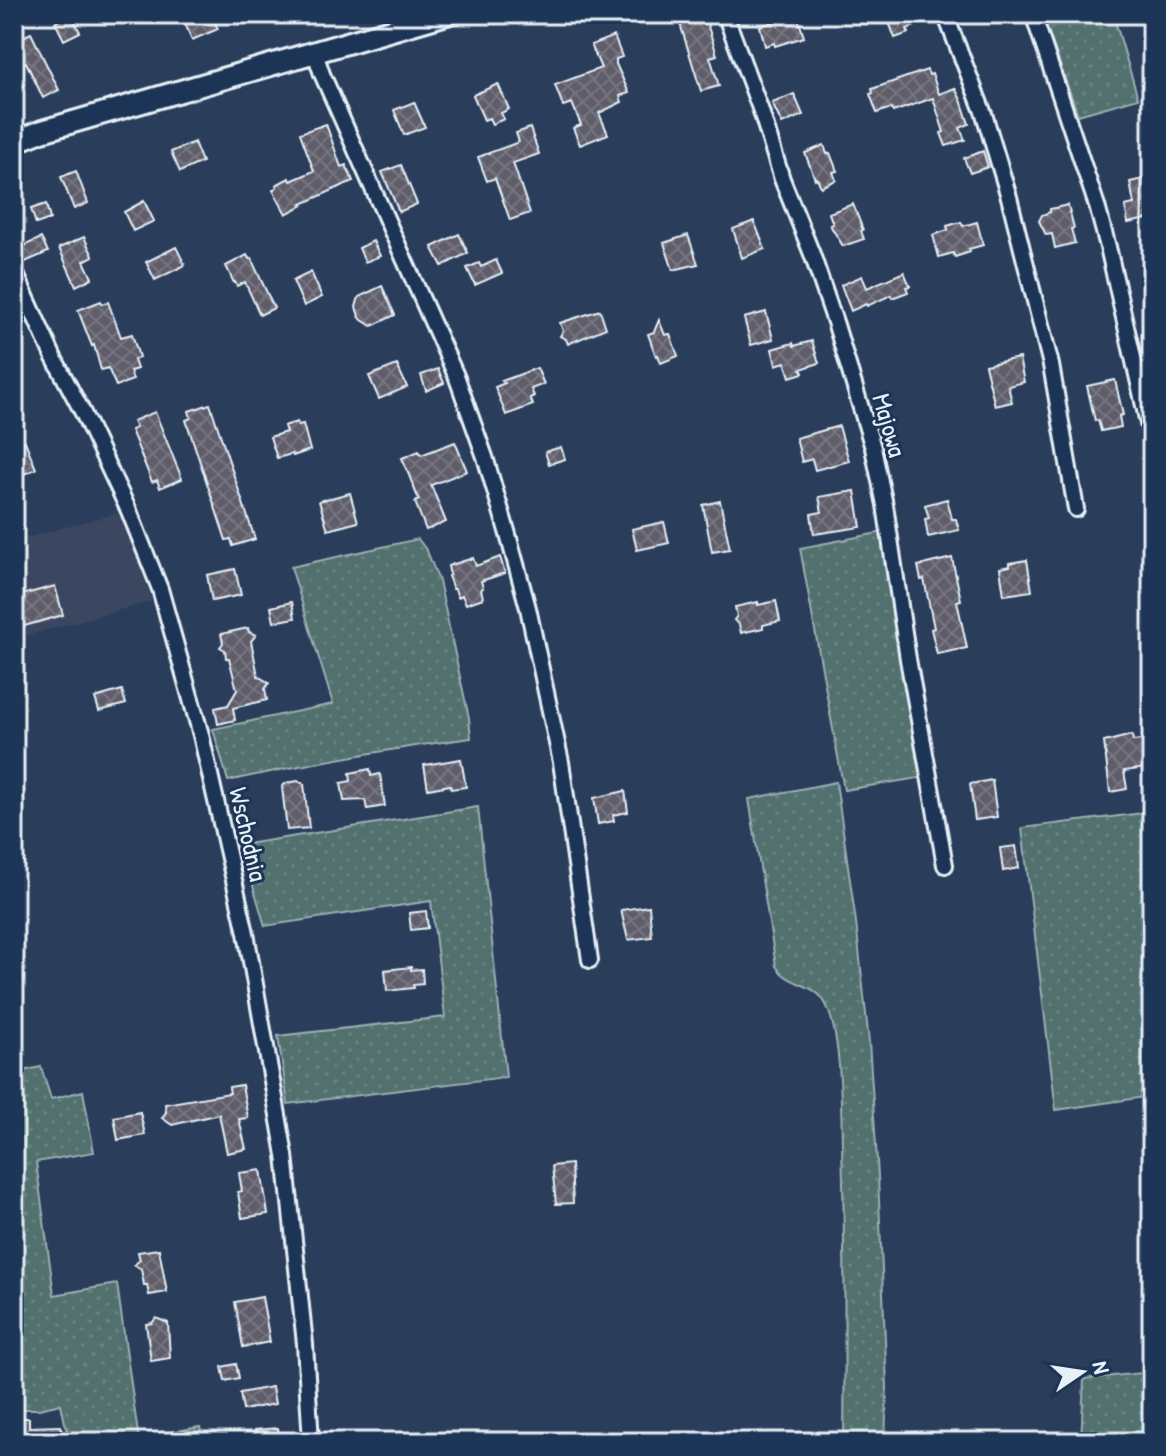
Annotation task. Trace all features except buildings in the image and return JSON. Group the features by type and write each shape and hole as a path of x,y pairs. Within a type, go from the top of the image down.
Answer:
{"main road":[{"path":"14,142 42,131 447,14"}],"street":[{"name":"Majowa","path":"725,14 782,179 812,254 873,448 945,865"},
{"path":"945,14 984,114 1009,197 1051,365 1076,509"},
{"path":"1033,14 1101,219 1152,441"},
{"path":"315,53 457,378 503,516 528,608 561,762 590,960"},
{"name":"Wschodnia","path":"14,270 129,511 160,589 201,735 246,933 285,1155 305,1344 311,1442"}],"shaded area":[{"path":"118,513 152,601 14,639 14,541"}],"green space":[{"path":"1042,14 1113,14 1138,98 1078,115"},
{"path":"884,532 925,777 844,790 800,548"},
{"path":"418,539 427,551 439,581 471,738 349,757 228,781 213,729 333,704 291,567"},
{"path":"836,782 869,1042 887,1387 885,1442 844,1442 844,1219 837,1050 830,1014 824,1001 816,992 784,975 776,966 749,799"},
{"path":"478,807 506,1077 288,1104 278,1036 445,1017 431,901 265,926 241,845"},
{"path":"1152,812 1152,1096 1056,1110 1022,828"},
{"path":"41,1067 51,1099 83,1091 94,1152 36,1162 54,1295 117,1284 141,1442 69,1442 61,1404 39,1409 14,1409 14,1073"},
{"path":"1152,1372 1152,1442 1081,1442 1084,1379"},
{"path":"200,1427 203,1442 145,1442 148,1436"}]}
